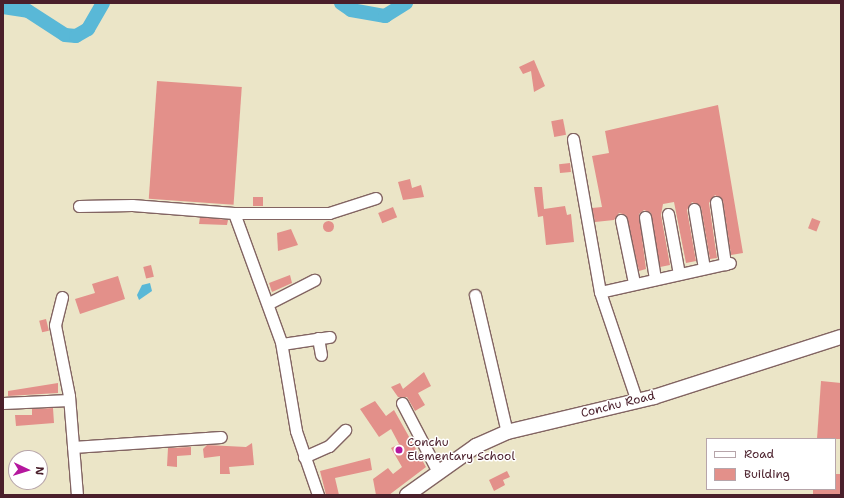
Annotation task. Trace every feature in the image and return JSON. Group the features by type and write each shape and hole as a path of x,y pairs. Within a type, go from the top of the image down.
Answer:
{"main road":[{"name":"Conchu Road","path":"407,495 476,446 507,432 637,401 841,336"}],"street":[{"path":"573,140 600,292 637,401"},
{"path":"79,206 132,205 234,213 329,213 376,198"},
{"path":"600,292 634,283 728,263 716,202"},
{"path":"694,209 704,268"},
{"path":"234,213 269,303 282,344 296,431 318,495"},
{"path":"668,214 679,274"},
{"path":"645,217 655,279"},
{"path":"621,220 634,283"},
{"path":"269,303 314,280"},
{"path":"475,295 507,432"},
{"path":"62,297 55,325 69,400 77,495"},
{"path":"282,344 323,338 321,355"},
{"path":"3,403 69,400"},
{"path":"402,403 438,472"},
{"path":"304,457 329,446 345,430"},
{"path":"72,448 221,438"}],"water":[{"path":"150,283 152,291 139,300 137,295 142,285"}],"building":[{"path":"534,60 545,86 534,92 531,71 523,74 519,67"},
{"path":"157,81 242,87 234,205 149,199"},
{"path":"718,105 743,253 731,255 723,201 715,195 709,203 717,258 710,259 701,207 692,202 687,210 696,261 686,263 674,202 663,204 661,215 670,265 660,267 651,213 644,210 639,214 646,269 639,271 626,215 619,213 614,220 595,222 592,208 602,207 592,156 609,153 605,131"},
{"path":"563,119 566,135 554,137 551,121"},
{"path":"570,163 571,172 560,173 559,164"},
{"path":"410,179 412,188 421,185 424,197 403,200 398,182"},
{"path":"534,187 542,187 544,209 565,206 567,215 571,214 574,242 546,245 543,216 538,217"},
{"path":"253,197 263,197 263,206 253,206"},
{"path":"393,207 397,217 382,223 378,213"},
{"path":"200,217 228,220 227,225 199,224"},
{"path":"812,218 820,221 816,231 808,228"},
{"path":"328,220 332,222 334,226 332,230 328,232 324,230 322,226 324,222"},
{"path":"291,229 298,245 278,251 277,233"},
{"path":"151,265 154,277 146,279 143,267"},
{"path":"290,275 292,283 272,292 269,283"},
{"path":"118,276 125,299 80,314 75,299 95,293 92,284"},
{"path":"46,319 49,331 42,332 39,321"},
{"path":"424,372 431,386 418,393 425,405 415,411 407,397 398,397 391,387 400,383 403,389"},
{"path":"821,381 841,383 841,439 817,438"},
{"path":"58,383 58,393 8,396 8,391"},
{"path":"375,401 386,416 394,410 426,467 389,495 376,495 373,479 388,468 393,474 402,467 391,448 399,444 391,429 379,437 360,409"},
{"path":"53,408 54,423 16,426 15,415 32,415 32,409"},
{"path":"252,443 254,465 229,467 230,474 220,474 220,456 204,458 203,449 207,445 246,447"},
{"path":"191,447 191,455 177,456 177,467 167,466 168,448"},
{"path":"370,458 372,470 335,478 339,495 326,495 320,471"},
{"path":"507,471 510,477 503,480 505,485 494,491 489,480"},
{"path":"836,474 841,474 841,495 813,495 813,490 836,490"}],"waterway":[{"path":"3,7 28,11 65,35 76,36 88,29 103,3"},
{"path":"341,3 351,10 385,16 406,3"}],"place":[{"name":"Conchu Elementary School","path":"399,450"}]}
